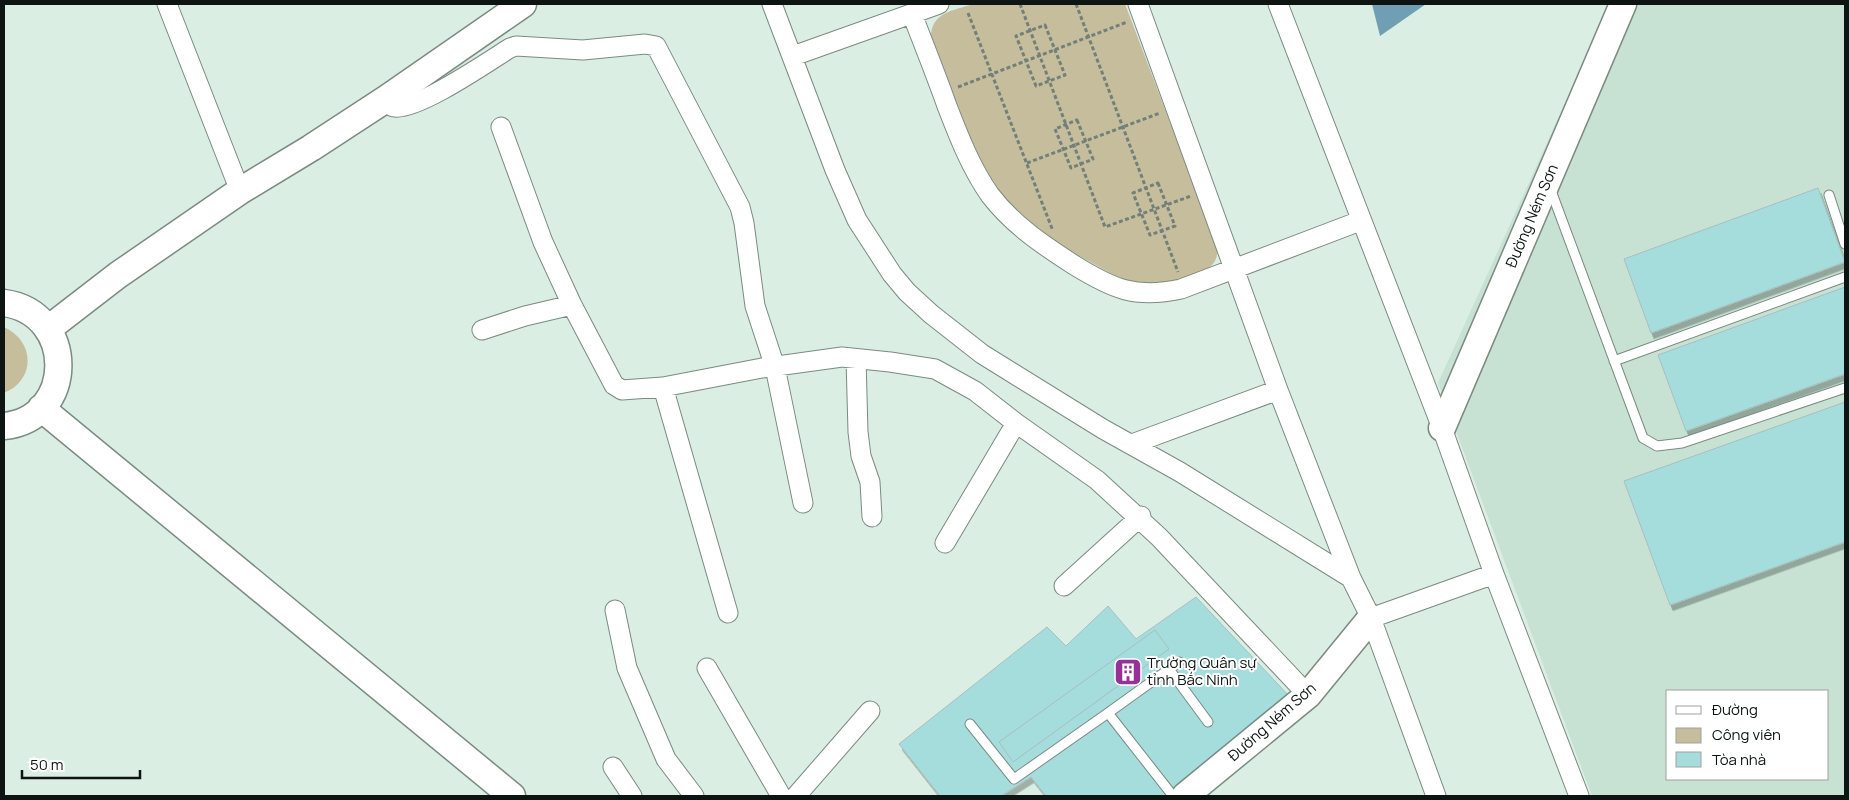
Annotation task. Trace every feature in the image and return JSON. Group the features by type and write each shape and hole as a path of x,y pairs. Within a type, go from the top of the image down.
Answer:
{"street":[{"path":"167,4 240,191"},
{"path":"772,4 844,192 857,220 892,274 907,292 931,314 982,354 1103,429 1188,477 1351,578"},
{"path":"793,56 939,4"},
{"path":"1138,4 1278,390 1351,578 1370,618 1436,796"},
{"path":"1278,4 1360,221 1442,428 1494,574 1579,796"},
{"name":"Đường Ném Sơn","path":"1442,428 1622,4"},
{"path":"48,329 118,275 240,191 386,99 514,10"},
{"path":"514,10 516,38 521,46"},
{"path":"912,14 961,140 974,169 990,195 1035,240 1086,272 1110,284 1130,292 1147,294 1181,289 1360,221"},
{"path":"386,99 394,107 416,103 510,48 521,46 583,50 645,44 656,46 740,207 744,223 755,306 775,367 803,503"},
{"path":"501,127 543,242 572,305 614,385 622,390 663,387 775,367 842,358 890,362 935,369 975,390 1016,423 1097,480 1159,537 1308,695"},
{"path":"4,303 32,313 48,329 54,340 59,364 54,388 41,408 20,422 4,426"},
{"path":"482,330 525,316 572,305"},
{"path":"856,359 858,432 862,456 870,482 872,517"},
{"path":"663,387 728,613"},
{"path":"1132,444 1278,390"},
{"path":"41,408 512,796"},
{"path":"945,543 1016,423"},
{"path":"1064,586 1141,516"},
{"path":"1370,618 1494,574"},
{"path":"615,610 627,668 666,759 694,796"},
{"name":"Đường Ném Sơn","path":"1185,796 1308,695 1370,618"},
{"path":"706,668 782,796"},
{"path":"796,796 870,711"},
{"path":"613,767 632,796"}],"lane":[{"path":"1548,180 1643,438 1657,446 1682,443 1845,388"},
{"path":"1829,195 1845,244"},
{"path":"1614,361 1845,277"},
{"path":"970,724 1014,779 1179,662"},
{"path":"1169,669 1208,722"},
{"path":"1108,712 1173,796"}],"path":[{"path":"1020,4 1105,227 1193,195"},
{"path":"1076,4 1180,278"},
{"path":"968,13 1056,237"},
{"path":"955,88 1128,22"},
{"path":"1045,25 1065,75 1036,86 1016,36 1031,30 1045,25"},
{"path":"1027,163 1162,112"},
{"path":"1076,120 1093,160 1071,168 1055,129 1066,124 1076,120"},
{"path":"1158,184 1174,226 1150,235 1133,193 1146,188 1158,184"}],"shaded area":[{"path":"1610,4 1845,4 1845,796 1592,796 1438,383"}],"green space":[{"path":"973,4 1125,4 1217,246 1216,259 1209,268 1187,278 1162,285 1139,284 1128,281 1106,271 1054,241 1028,222 1005,200 985,171 967,135 931,39 934,23 939,18 951,11"},
{"path":"4,327 22,341 28,360 22,379 4,393"}],"water":[{"path":"1372,4 1426,4 1380,36"}],"building":[{"path":"1818,188 1845,262 1651,333 1624,259"},
{"path":"1845,287 1845,374 1686,431 1658,355"},
{"path":"1845,402 1845,542 1670,605 1624,481"},
{"name":"Trường Quân sự tỉnh Bắc Ninh","path":"1196,597 1290,697 1165,796 1046,796 1031,777 1001,796 940,796 899,744 1047,627 1066,646 1108,606 1136,639"},
{"path":"1155,630 1169,649 1013,762 999,742"}],"place":[{"name":"Trường Quân sự tỉnh Bắc Ninh","path":"1128,672"}]}
